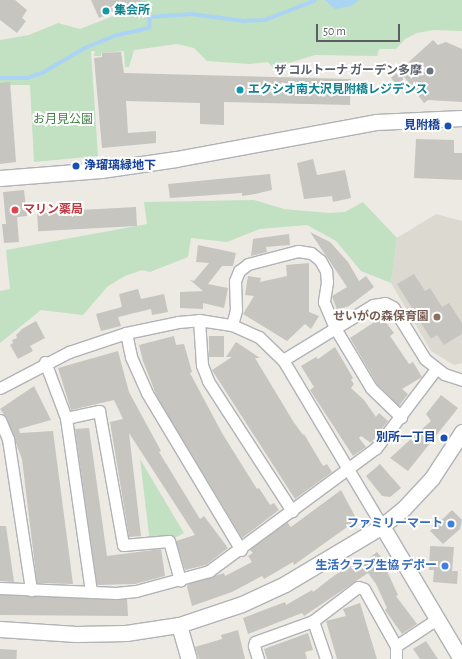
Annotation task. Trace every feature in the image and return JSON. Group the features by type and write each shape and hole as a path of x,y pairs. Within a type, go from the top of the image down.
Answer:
{"street":[{"path":"0,178 101,170 176,159 376,122 462,118"},
{"path":"232,325 236,310 235,281 239,271 248,264 298,251 311,254 320,260 326,271 327,282 324,302 335,328 371,388 401,417"},
{"path":"282,360 373,304 385,303 393,307 425,359 436,369 462,380"},
{"path":"199,320 202,365 208,381 292,511"},
{"path":"0,388 45,362 126,333 161,324 199,320 232,325 259,337 282,360 461,659"},
{"path":"126,333 132,357 147,393 241,550"},
{"path":"45,362 66,418 91,592"},
{"path":"0,588 91,592 136,591 209,572 241,550 376,448 436,369"},
{"path":"66,418 99,411 123,545 169,541 180,580"},
{"path":"0,420 8,440 31,590"},
{"path":"0,629 102,634 178,625 226,610 285,584 382,526 404,508 432,478 462,432"},
{"path":"258,659 255,642 314,621 358,587 364,589 396,646 396,659"},
{"path":"396,646 437,619"},
{"path":"314,621 326,659"},
{"path":"178,625 189,659"}],"shaded area":[{"name":"せいがの森保育園","path":"436,214 462,221 462,363 454,365 431,351 391,283 397,238"}],"green space":[{"name":"お月見公園","path":"137,0 462,0 462,31 433,30 417,33 405,39 396,49 379,49 377,56 315,55 273,68 268,62 250,64 207,61 194,48 177,44 134,50 129,67 125,67 124,51 101,53 101,56 94,56 95,51 91,51 98,156 34,162 30,85 0,85 0,40 29,35 58,23 80,29 139,6"},
{"path":"254,200 284,209 329,213 345,212 363,202 397,238 391,283 361,271 336,241 307,225 260,229 227,242 191,238 188,257 150,272 142,270 125,276 108,286 83,315 41,310 0,343 0,291 10,289 6,250 147,224 144,202"},
{"path":"140,459 184,533 169,541 150,543"}],"water":[{"path":"325,0 359,0 351,6 335,9"}],"building":[{"path":"0,0 15,0 27,10 22,18 26,21 17,33 0,20"},
{"name":"集会所","path":"91,0 142,0 99,18"},
{"name":"ザ コルトーナ ガーデン多摩","path":"433,40 438,45 446,42 462,49 462,102 428,100 424,103 402,74 407,97 391,78"},
{"name":"エクシオ南大沢見附橋レジデンス","path":"121,52 124,73 351,79 350,105 224,102 224,125 200,124 200,103 126,101 128,133 156,131 156,143 102,148 94,58 102,57 102,53"},
{"path":"10,82 16,162 0,164 0,83"},
{"path":"416,139 454,140 454,153 462,153 462,180 414,178"},
{"path":"313,159 317,175 345,170 351,198 333,202 332,196 304,199 297,163"},
{"path":"270,174 272,190 242,196 242,193 170,198 168,184"},
{"path":"24,190 27,216 17,217 19,242 4,243 2,224 6,224 3,192"},
{"path":"136,207 137,226 38,231 37,212"},
{"path":"310,232 330,242 348,262 359,281 366,276 374,287 349,306 337,310 332,296 347,287"},
{"path":"289,234 290,245 266,247 267,252 251,256 253,239"},
{"path":"198,245 236,253 233,266 222,266 208,284 228,288 224,308 203,303 203,309 180,308 180,292 203,291 190,280 194,281 209,263 196,262"},
{"path":"309,263 309,312 319,316 311,329 305,324 287,341 243,314 254,296 245,295 248,276 261,278 260,282 287,276 286,265"},
{"path":"414,274 425,291 430,288 442,307 449,303 462,323 462,334 444,345 437,335 431,339 397,284"},
{"path":"138,289 141,299 164,294 168,312 152,315 151,309 118,317 121,326 101,331 96,314 122,307 119,294"},
{"path":"382,317 394,333 390,336 409,364 413,362 422,377 402,389 408,394 399,406 377,384 350,338"},
{"path":"36,321 45,338 30,346 33,351 18,359 10,345 13,343 12,340 17,338 16,335 22,329"},
{"path":"174,336 176,345 184,344 192,372 190,373 222,433 257,489 259,488 270,505 274,503 279,510 242,538 157,397 143,361 139,345"},
{"path":"209,336 224,336 224,357 209,357"},
{"path":"236,342 260,358 255,358 293,421 303,435 304,434 323,466 327,464 332,472 295,499 212,370 232,357 226,357"},
{"path":"335,347 353,378 351,380 354,384 351,388 364,400 376,417 379,413 388,421 371,443 361,436 359,438 366,447 353,456 310,390 314,387 301,366 316,357 318,359"},
{"path":"118,351 129,392 161,451 159,452 200,519 204,516 228,548 206,565 185,570 176,541 195,535 129,433 141,536 129,537 110,422 123,419 114,400 71,410 58,368"},
{"path":"34,386 51,420 19,429 20,433 53,431 73,584 37,583 22,459 6,417 0,409"},
{"path":"441,395 458,408 408,471 390,458 431,421 426,414"},
{"path":"89,428 107,556 161,549 165,576 135,584 97,585 75,429"},
{"path":"380,464 401,488 390,497 382,496 366,476"},
{"path":"341,490 357,520 294,565 293,562 264,579 262,576 232,592 192,606 187,587 188,584 224,573 225,576 252,562 248,556 253,553 250,550 287,522 291,527"},
{"path":"452,510 462,520 460,529 443,544 430,531"},
{"path":"0,526 6,526 14,582 0,581"},
{"path":"430,546 454,547 452,571 458,571 457,584 433,582 434,570 429,570"},
{"path":"377,552 389,567 386,569 398,595 396,596 417,624 402,634 385,610 387,608 376,584 368,573 304,616 302,613 248,634 243,618 285,602 286,605 312,590 313,592 335,575 355,564 357,567"},
{"path":"0,595 127,599 128,616 0,615"},
{"path":"360,603 377,659 337,659 326,621 346,616 343,609"},
{"path":"238,630 245,659 199,659 195,647 222,639 221,635"},
{"path":"308,633 313,650 305,652 307,659 267,659 264,649"},
{"path":"426,641 438,659 420,659 413,649"},
{"path":"0,649 17,650 16,659 0,659"}],"waterway":[{"path":"0,78 27,78 44,72 85,48 118,35 149,28 150,17 192,14 244,21 265,20 314,1"}],"place":[{"name":"集会所","path":"106,11"},
{"name":"ザ コルトーナ ガーデン多摩","path":"430,71"},
{"name":"エクシオ南大沢見附橋レジデンス","path":"240,90"},
{"name":"見附橋","path":"448,126"},
{"name":"浄瑠璃緑地下","path":"76,166"},
{"name":"マリン薬局","path":"15,210"},
{"name":"せいがの森保育園","path":"437,317"},
{"name":"別所一丁目","path":"444,438"},
{"name":"ファミリーマート","path":"451,524"},
{"name":"生活クラブ生協 デポー","path":"445,566"}]}
